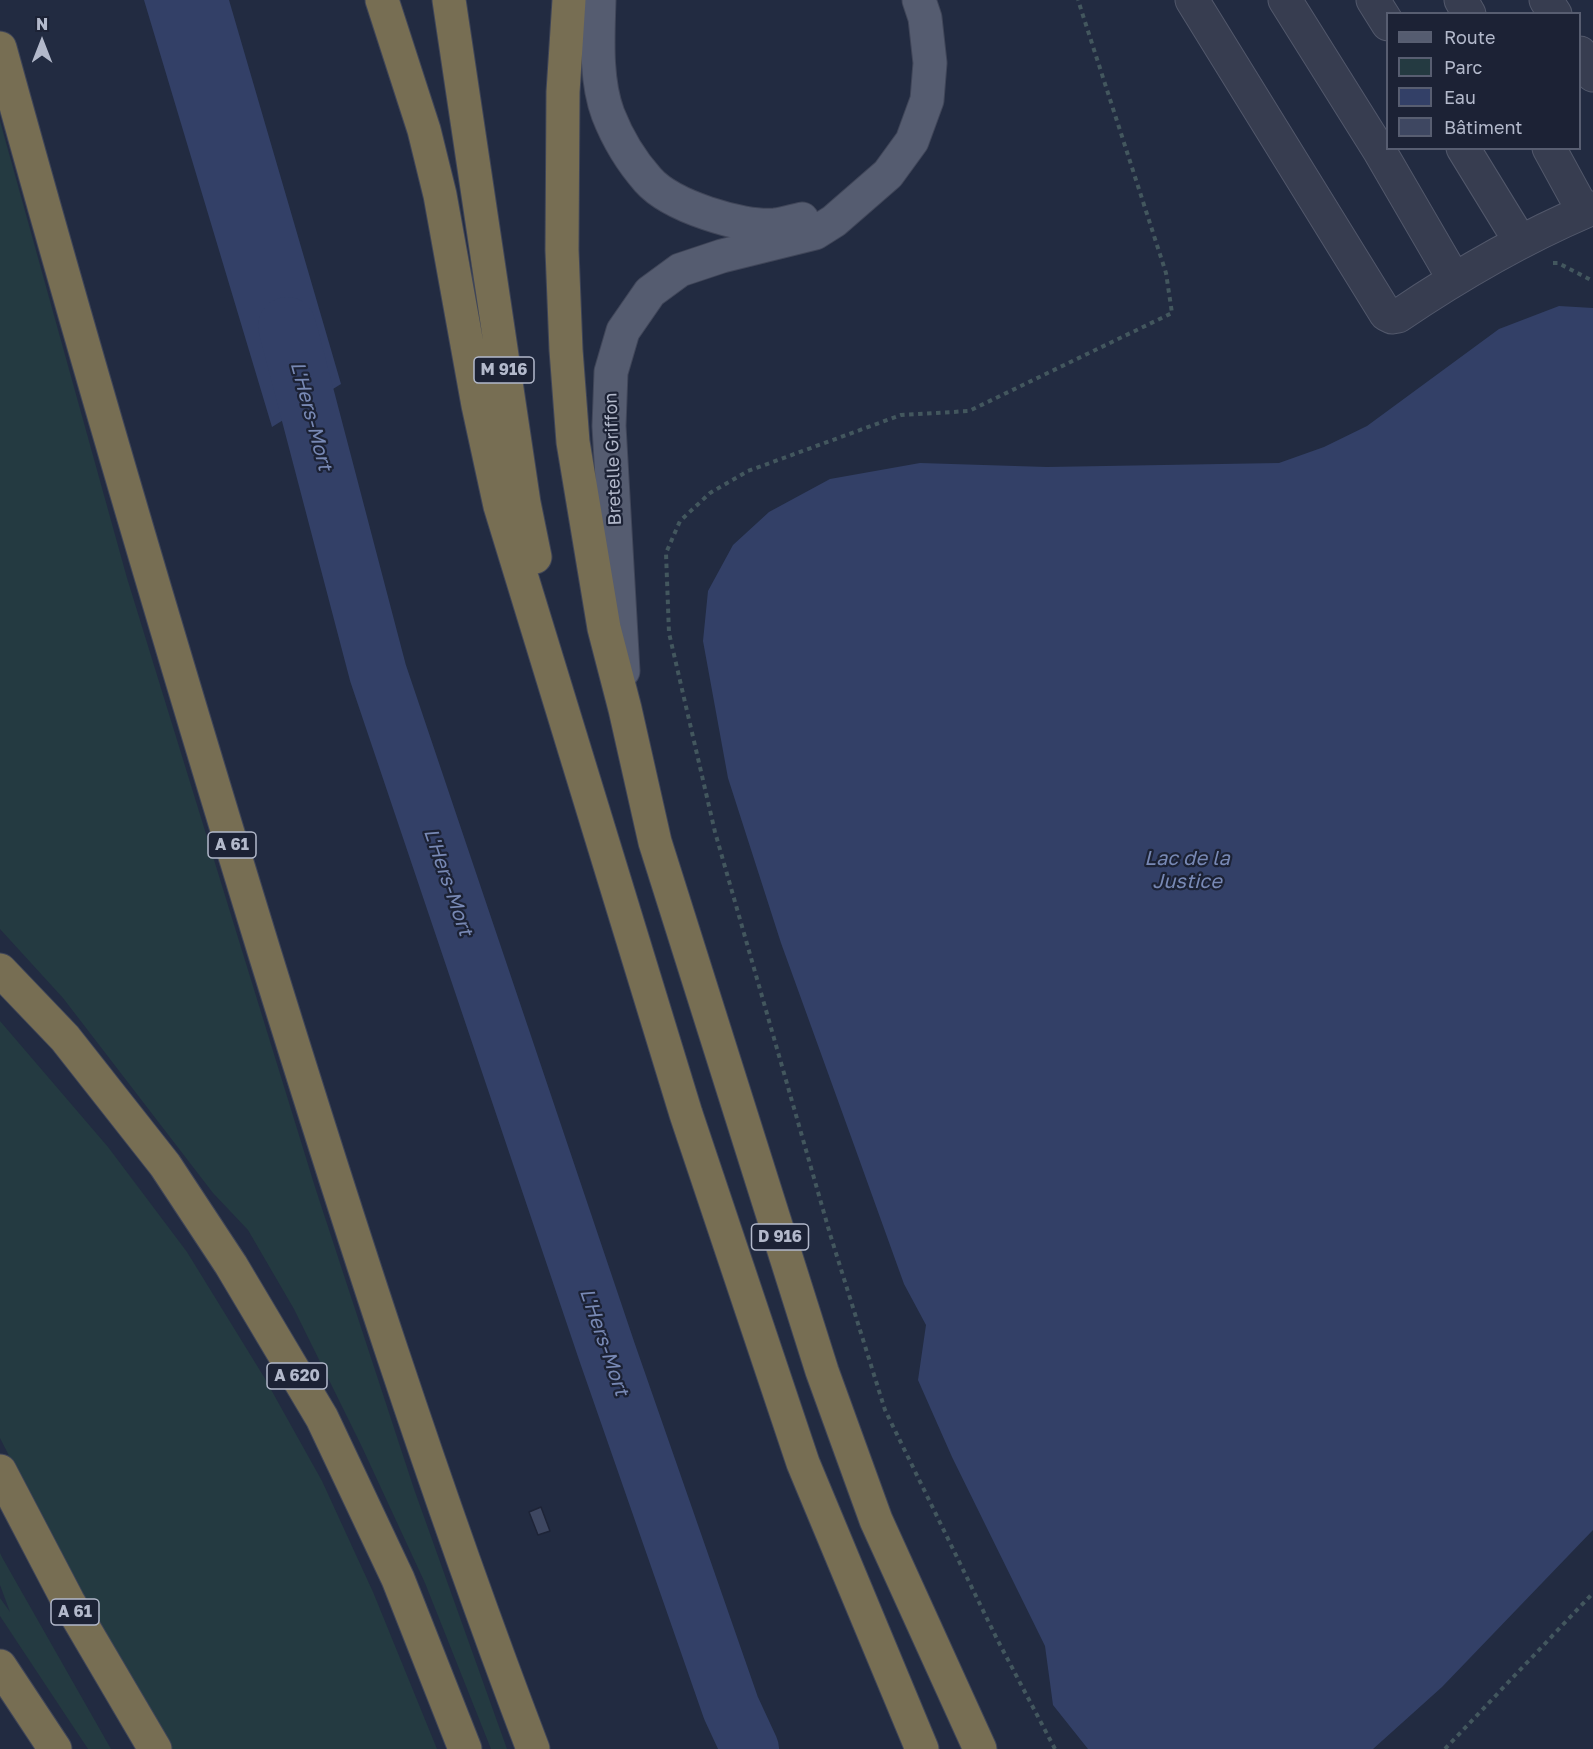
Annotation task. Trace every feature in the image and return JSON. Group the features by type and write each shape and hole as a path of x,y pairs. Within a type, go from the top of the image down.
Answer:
{"highway":[{"path":"382,0 424,130 440,195 478,405 500,506 572,738"},
{"name":"M 916","path":"449,0 524,502 572,738"},
{"path":"569,0 563,92 562,250 573,442 604,627 625,709"},
{"name":"A 61","path":"0,48 70,304 199,738 307,1087 398,1370 489,1634 533,1749"},
{"name":"D 916","path":"625,709 655,842 822,1371 876,1520 980,1749"},
{"name":"D 916","path":"572,738 686,1114 803,1463 922,1749"},
{"name":"A 620","path":"0,970 66,1038 165,1165 243,1286 322,1418 398,1579 465,1749"},
{"name":"A 61","path":"0,1471 68,1600 154,1749"},
{"path":"0,1666 56,1749"},
{"path":"960,1701 991,1749"}],"main road":[{"path":"599,0 598,61 608,112 623,144 649,182 684,205 730,221 774,225 848,210"},
{"name":"Bretelle Griffon","path":"625,709 609,426 611,372 623,331 650,292 680,270 814,233 848,210 888,174 912,141 927,100 930,63 925,18 919,0"}],"lane":[{"path":"1192,0 1386,314 1392,317 1398,316 1454,279 1520,241 1588,210 1550,150"},
{"path":"1285,0 1379,150 1454,279"},
{"path":"1373,0 1386,21"},
{"path":"1581,55 1593,75"},
{"path":"1464,150 1520,241"}],"path":[{"path":"1055,1749 997,1639 885,1410 830,1234 715,832 669,633 666,554 680,521 710,493 748,471 901,415 969,411 1172,313 1166,273 1078,0"},
{"path":"1445,1749 1593,1593"}],"green space":[{"path":"0,121 127,578 315,1187 414,1489 507,1749 491,1749 425,1583 362,1447 294,1309 248,1230 213,1193 63,998 0,929"},
{"path":"0,1021 108,1147 187,1252 264,1377 322,1481 373,1592 437,1749 172,1749 87,1609 0,1438"},
{"path":"0,1553 111,1749 88,1749 0,1616 0,1598 10,1612 0,1585"}],"water":[{"path":"144,0 229,0 341,384 272,427"},
{"name":"Lac de la Justice","path":"1559,306 1593,308 1593,1530 1442,1687 1373,1749 1088,1749 1053,1705 1045,1646 952,1457 918,1380 926,1325 904,1284 781,943 728,778 703,641 708,591 733,545 769,512 830,479 920,463 1047,467 1279,463 1324,447 1367,426 1499,329"}],"building":[{"path":"541,1507 550,1531 538,1535 529,1512"}],"waterway":[{"name":"L'Hers-Mort","path":"287,326 378,673 607,1352 731,1708 750,1749"}]}
